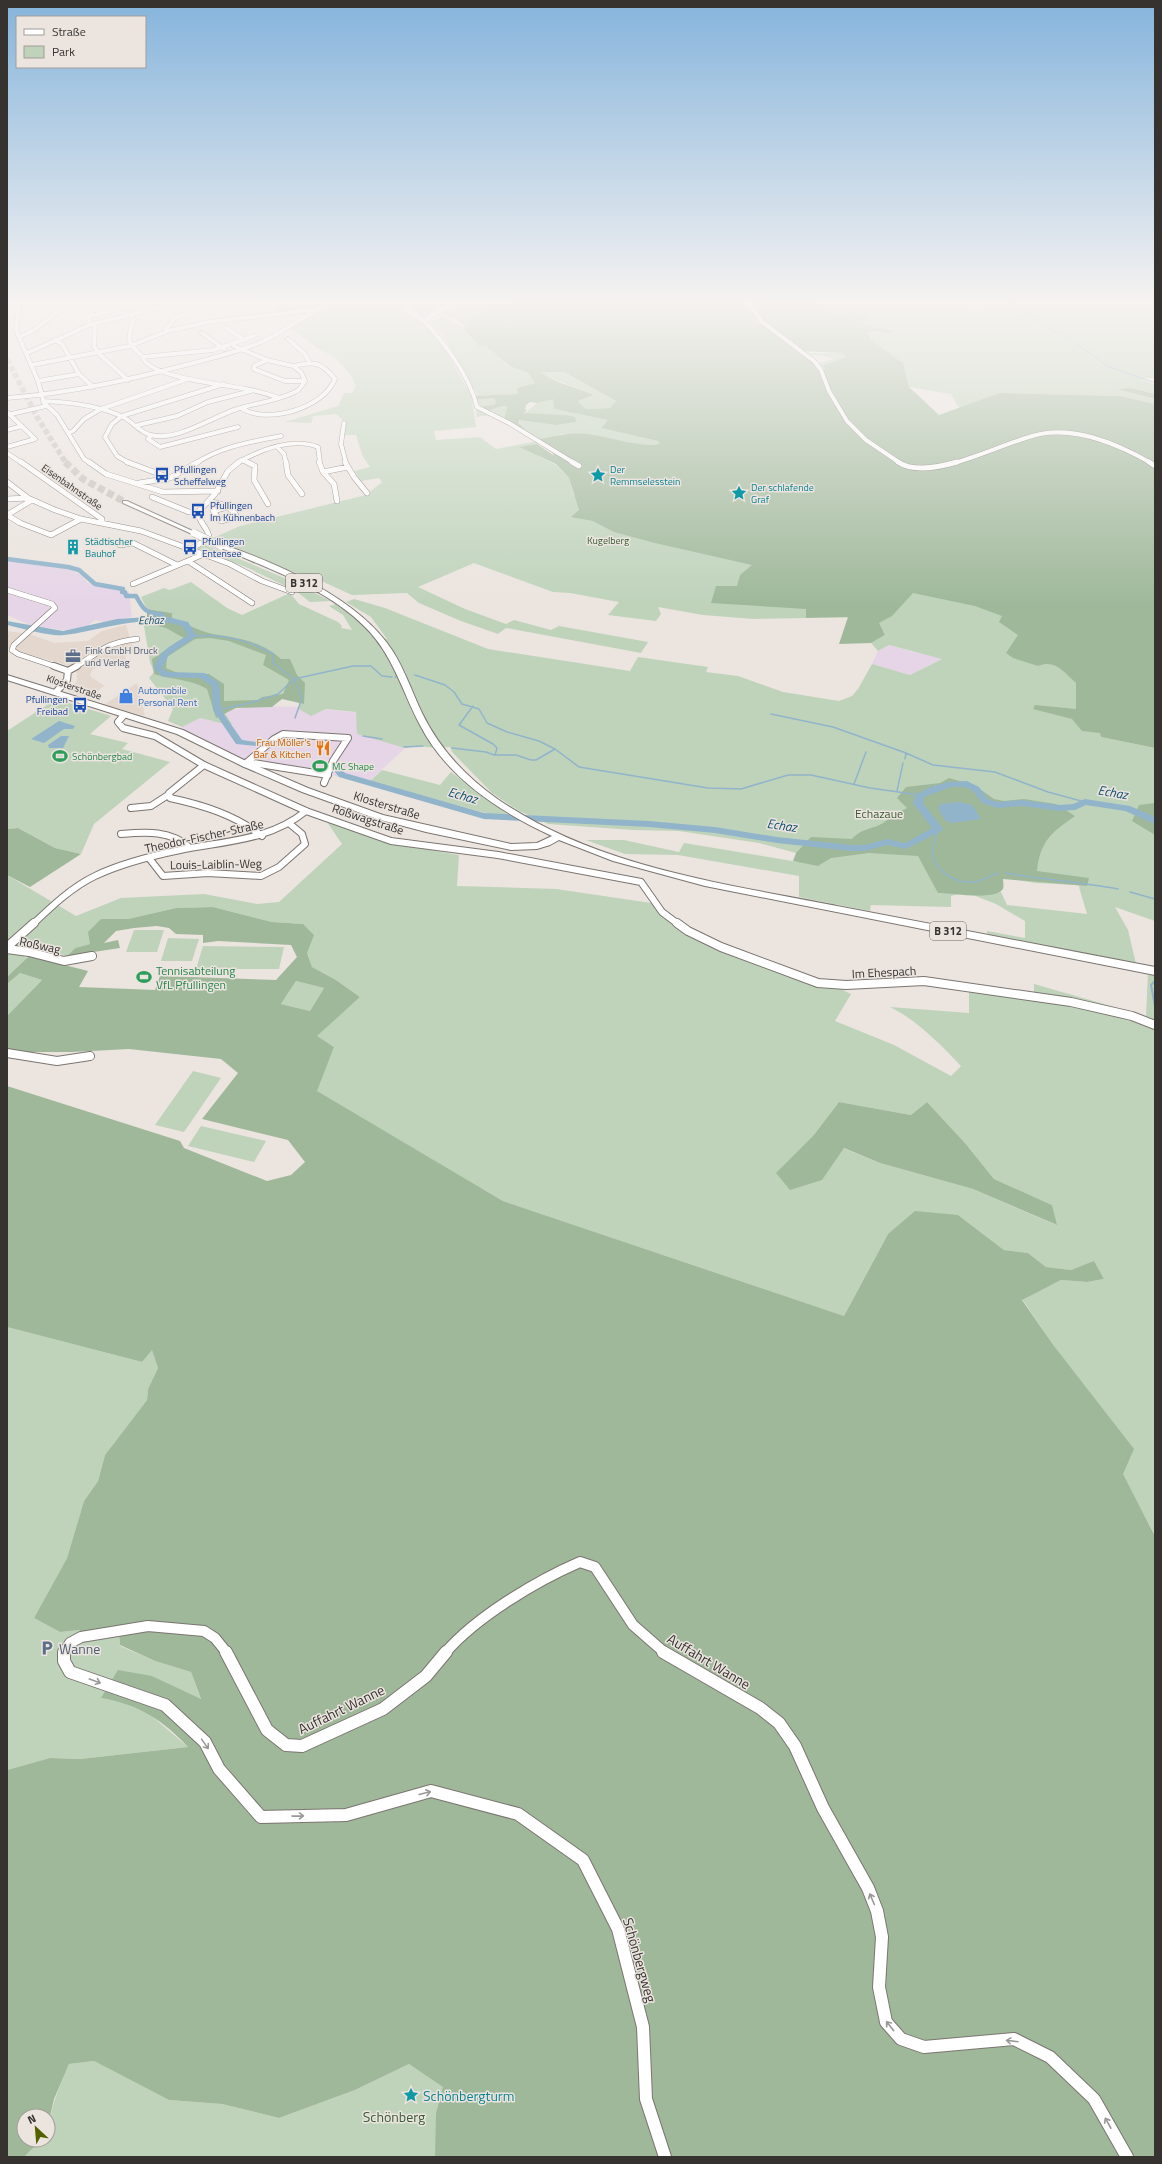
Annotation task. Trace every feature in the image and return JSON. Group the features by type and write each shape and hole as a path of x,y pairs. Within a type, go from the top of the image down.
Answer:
{"main road":[{"name":"B 312","path":"125,502 330,597 359,617 378,635 391,653 425,728 440,752 462,775 499,804 529,822 556,835 616,858 742,890 1155,971"},
{"name":"Klosterstraße","path":"7,677 180,732 305,790 380,817 503,846 529,847 543,845 556,835"},
{"path":"529,822 539,833 540,841"},
{"path":"529,847 556,835"}],"street":[{"path":"44,402 46,406 57,415 84,458 106,474 163,492 218,491"},
{"path":"71,402 122,416 138,425 144,433 150,436 164,435 198,427 228,412 263,402"},
{"path":"68,433 73,431 84,419 100,409 121,402"},
{"path":"167,402 122,416 112,424 106,437 110,448 123,462 170,478"},
{"path":"138,425 177,416 208,402"},
{"path":"240,408 254,415 264,416 315,402"},
{"path":"476,402 477,407 512,424 555,454 579,466"},
{"path":"835,402 848,421 870,443 905,467 938,468 979,456 1030,436 1058,433 1083,435 1104,441 1128,450 1155,466"},
{"path":"8,414 46,406"},
{"path":"7,447 35,439 8,414"},
{"path":"344,423 340,450 348,467 367,493"},
{"path":"7,430 22,426"},
{"path":"150,436 148,439 160,447 238,427"},
{"path":"136,484 170,478 182,473 209,455 226,448 281,436"},
{"path":"152,497 189,512 198,512 218,491 224,474 241,460 277,447 296,443 315,444 318,447 319,462 323,472 334,484 337,501"},
{"path":"277,447 284,454 288,475 302,494"},
{"name":"Eisenbahnstraße","path":"7,453 102,519 102,523"},
{"path":"241,460 255,466 254,480 268,504"},
{"path":"323,472 348,467"},
{"path":"7,482 30,499 81,519 135,529 230,564 262,582 292,592"},
{"path":"7,499 30,499"},
{"path":"30,499 7,515 20,523 51,535 81,519"},
{"path":"208,502 224,504 227,507"},
{"path":"191,549 206,541 210,535 198,521 198,512"},
{"path":"120,545 133,543 177,565"},
{"path":"133,584 204,554"},
{"path":"188,561 252,603"},
{"path":"7,590 52,604 55,608 14,645 12,650 18,654 68,671 78,667 115,642 137,639"},
{"path":"56,692 67,682 69,676 68,671"},
{"name":"Roßwagstraße","path":"124,715 119,719 120,726 155,736 204,765 306,811 391,841 498,855 641,882"},
{"path":"246,763 274,739 283,734 348,738 334,760 324,783"},
{"path":"246,763 328,775"},
{"path":"131,808 146,808 163,800 204,765"},
{"path":"168,795 170,798 194,802 235,819 262,836"},
{"name":"Theodor-Fischer-Straße","path":"7,948 87,880 108,870 190,848 262,836 290,824 306,811"},
{"name":"Louis-Laiblin-Weg","path":"149,858 160,874 167,876 208,873 265,875 285,862 305,844 302,834 290,824"},
{"path":"121,834 160,834 184,841 190,848"},
{"path":"498,855 503,846"},
{"name":"Im Ehespach","path":"641,882 662,912 688,930 720,947 811,981 839,985 924,981 1071,1002 1132,1016 1155,1025"},
{"name":"Roßwag","path":"7,948 64,961 92,956"},
{"path":"7,1053 57,1061 90,1056"},
{"name":"Auffahrt Wanne","path":"62,1653 71,1642 81,1637 148,1626 204,1630 215,1638 227,1653 266,1730 286,1745 302,1746 383,1709 426,1676 460,1636 521,1592 561,1570 580,1562 596,1567 633,1625 659,1650 760,1708 779,1723 795,1746 823,1808 868,1888 877,1911 882,1937 879,1987 886,2022 891,2028 902,2039 924,2047 1014,2039 1050,2057 1094,2099 1127,2157"},
{"name":"Schönbergweg","path":"62,1653 65,1666 70,1672 165,1705 205,1742 219,1769 261,1817 346,1815 431,1791 518,1814 583,1860 618,1929 643,2027 646,2100 665,2157"}],"shaded area":[{"path":"17,560 62,567 81,575 88,583 129,592 132,617 104,622 95,620 86,627 64,630 32,626 7,615 7,561"},
{"path":"126,625 134,652 125,654 126,660 120,662 108,658 92,670 90,676 104,686 93,695 85,697 69,691 77,681 77,673 71,666 19,652 15,648 7,648 7,631 29,634 55,643 88,641 102,631"},
{"path":"889,645 943,658 910,675 872,664 878,651"},
{"path":"137,683 145,716 104,705"},
{"path":"253,706 304,707 370,714 413,741 366,784 331,775 245,761 183,729 182,727 200,718 212,721 227,711"}],"green space":[{"path":"340,402 472,402 476,427 434,431 436,440 480,437 496,449 538,441 537,444 520,447 556,465 569,478 574,496 602,486 628,510 643,519 740,548 765,566 811,571 832,577 989,606 1015,625 1024,628 1029,634 1052,644 1071,661 1155,617 1155,745 1100,736 1155,748 1155,921 1115,907 1128,930 1136,964 987,934 987,931 1025,938 1025,921 996,904 973,895 1001,892 1007,905 1087,914 1079,887 1080,886 1036,883 1003,878 954,886 959,894 951,896 951,907 871,905 870,911 799,897 799,876 678,855 625,854 586,840 624,840 679,852 684,843 798,862 796,853 759,843 679,831 633,830 548,824 519,811 492,793 452,752 450,747 437,748 417,746 405,748 357,734 356,712 326,709 311,716 299,709 300,704 287,696 223,710 232,724 229,725 200,718 182,727 168,721 173,709 149,678 154,672 150,662 143,620 165,624 178,621 172,619 172,613 147,609 141,597 164,588 170,590 191,582 227,608 242,615 290,593 299,604 338,622 342,626 341,628 352,630 343,615 329,606 336,604 357,617 374,636 387,639 371,617 346,602 354,599 385,608 488,649 630,671 638,657 708,667 706,672 738,676 783,692 839,701 852,696 858,689 872,664 910,675 942,659 889,645 878,651 871,643 885,635 878,623 888,618 810,617 809,609 807,609 806,618 754,619 703,615 658,607 661,614 656,621 608,615 619,602 570,593 553,592 474,563 418,587 465,609 506,624 514,620 551,630 559,626 648,642 641,653 506,628 498,634 461,621 419,603 407,593 352,595 315,578 282,569 213,538 240,526 366,495 382,482 379,478 361,481 354,471 370,467 363,457 356,435 344,435 345,422 336,414 313,416 311,423 285,422 338,406","holes":["1069,676 1090,683 1077,703 1076,683"]},
{"path":"475,402 496,402 488,411 502,406 507,406 504,420 491,415 476,417 477,407"},
{"path":"496,402 541,402 530,402 526,405 525,409 527,410 524,413 565,415 575,417 576,422 556,425 519,420 519,423 524,429 523,432 504,420 507,406 502,406 488,411 483,409 484,406 494,405"},
{"path":"553,402 554,409 609,420 601,428 658,441 660,444 631,444 586,434 562,434 538,440 523,431 519,420 556,425 575,422 565,415 524,414 537,403"},
{"path":"553,402 579,402 586,409 610,408 615,402 925,402 939,415 975,402 1146,402 1155,404 1155,748 1101,737 1100,733 1082,731 1072,719 1033,709 1035,705 1076,709 1076,683 1055,666 1044,664 1038,666 1013,658 1006,653 1018,635 999,622 1002,616 975,606 913,593 892,616 879,623 885,635 871,643 839,644 848,617 806,618 806,609 711,603 716,586 737,586 740,575 752,565 655,543 614,532 593,521 571,517 579,510 569,478 556,464 519,447 537,444 553,455 554,454 537,440 568,434 596,435 650,445 660,444 658,441 601,428 608,420 554,409"},
{"path":"579,402 615,402 610,408 586,409"},
{"path":"956,402 976,402 959,408"},
{"path":"204,544 282,577 331,601 310,602 296,591 248,568 197,548"},
{"path":"147,609 172,613 172,619 197,629 208,633 249,641 266,648 281,659 290,659 297,675 305,683 304,704 282,699 272,707 236,708 216,718 207,689 188,681 154,674 152,659 184,638 166,628 147,623","holes":["210,638 229,641 266,655 263,665 289,680 283,694 262,697 258,700 224,701 224,684 209,674 180,674 166,668 167,657 195,639"]},
{"path":"56,699 111,716 90,734 128,743 122,749 170,762 94,824 81,854 55,848 18,828 7,829 7,731"},
{"path":"382,770 440,785 451,772 509,815 493,815 369,782"},
{"path":"949,778 974,785 994,799 1004,801 1024,799 1056,804 1075,816 1048,838 1041,852 1037,871 1089,878 1087,886 1003,879 1003,888 996,894 980,896 938,893 918,856 869,853 831,858 818,866 793,861 796,853 811,837 852,839 859,833 883,823 907,808 897,798 906,787 940,783"},
{"path":"1155,803 1155,835 1132,821 1139,805"},
{"path":"327,822 393,842 459,855 457,886 556,889 651,903 655,902 688,931 803,979 816,977 851,994 835,1021 894,1045 951,1076 961,1066 919,1026 890,1007 969,1013 969,987 1034,993 1034,984 1146,1016 1148,974 1155,975 1155,1535 1054,1346 1022,1299 1061,1280 1087,1282 1104,1279 1094,1262 1071,1270 1046,1267 1028,1253 1004,1250 958,1215 888,1234 844,1316 503,1201 316,1091 334,1047 316,1036 360,997 336,980 312,967 307,953 303,924 272,922 213,907 176,908 128,919 101,919 90,944 75,948 67,956 32,946 23,956 27,958 7,977 7,929 9,928 7,927 7,875 76,916 121,898 204,894 257,904 279,902 342,844","holes":["839,1102 911,1115 927,1102 965,1143 994,1179 1052,1205 1056,1225 973,1189 880,1163 813,1136"]},
{"path":"18,828 55,848 81,854 30,887 7,875 7,829"},
{"path":"213,907 272,922 303,924 314,935 307,953 312,967 336,980 360,997 317,1036 334,1047 317,1091 503,1201 844,1316 888,1234 915,1211 958,1215 1004,1250 1028,1253 1046,1267 1071,1270 1094,1261 1104,1279 1087,1282 1061,1280 1022,1300 1054,1346 1134,1449 1123,1474 1155,1536 1155,2157 435,2157 436,2113 443,2087 409,2064 355,2090 279,2118 222,2104 169,2100 94,2061 69,2064 54,2099 52,2108 16,2108 16,2148 33,2148 24,2157 7,2157 7,1770 50,1758 80,1759 188,1747 179,1737 149,1715 127,1704 101,1698 118,1670 152,1676 201,1699 191,1672 155,1661 120,1645 119,1634 82,1642 80,1630 60,1632 34,1618 67,1558 84,1501 98,1481 105,1455 147,1400 148,1389 158,1368 152,1350 142,1362 7,1327 7,1086 180,1141 184,1148 267,1181 291,1175 305,1162 288,1140 202,1119 238,1073 221,1059 129,1049 72,1052 7,1052 7,1016 42,980 20,973 7,984 7,977 29,956 88,971 79,987 155,990 160,976 276,980 297,957 291,945 218,941 203,943 203,935 176,934 169,928 157,926 116,931 104,943 118,940 120,948 67,956 75,948 90,944 88,932 101,919 128,919 176,908","holes":["296,981 324,988 310,1011 281,1004"]},
{"path":"134,930 164,930 157,952 126,952"},
{"path":"168,938 199,939 192,961 161,961"},
{"path":"203,946 284,947 279,969 196,969"},
{"path":"20,973 42,980 7,1016 7,984"},
{"path":"296,981 324,988 310,1011 281,1004"},
{"path":"193,1071 221,1078 184,1132 155,1125"},
{"path":"839,1102 911,1115 927,1102 965,1143 994,1179 1052,1205 1057,1225 973,1189 880,1163 844,1148 822,1180 790,1190 776,1173 813,1136"},
{"path":"201,1126 266,1141 254,1162 188,1146"},
{"path":"7,1327 142,1362 152,1349 158,1368 148,1389 147,1400 105,1455 98,1481 84,1501 67,1558 34,1618 60,1632 80,1630 119,1633 120,1646 155,1661 191,1672 201,1700 152,1676 101,1698 119,1701 147,1712 188,1747 80,1759 50,1758 7,1770"},
{"name":"Schönberg","path":"94,2061 169,2100 222,2104 279,2118 355,2090 409,2064 444,2087 436,2113 436,2155 435,2157 24,2157 33,2148 56,2148 56,2108 53,2108 69,2064"}],"water":[{"path":"59,721 75,726 73,729 64,729 44,743 31,739"},
{"path":"61,736 69,736 63,748 49,748 48,745"},
{"path":"959,802 972,805 981,819 951,823 945,820 938,808 941,804"}],"waterway":[{"path":"7,559 68,567 79,570 95,584 123,589 122,592 125,592 126,596 136,596 148,612 161,614 164,618"},
{"name":"Echaz","path":"7,623 63,633 117,621 164,618 185,624 193,636 166,653 162,657 158,669 166,675 202,675 216,685 217,710 239,742 253,744"},
{"path":"193,636 224,637 244,641 264,649 273,654 273,663 294,679"},
{"path":"294,679 353,666 371,666 382,676 392,677"},
{"path":"415,675 445,685 454,692 462,704 472,707"},
{"path":"395,677 400,676"},
{"path":"217,710 250,703 278,694 294,679"},
{"path":"294,679 302,698 295,718"},
{"path":"472,707 479,709 487,723 507,732 539,741 555,749"},
{"path":"472,707 459,725 493,744 497,748 495,755"},
{"path":"771,714 833,727 906,753"},
{"path":"363,736 382,739"},
{"path":"404,747 423,746"},
{"path":"452,748 486,752 495,755"},
{"path":"495,755 516,755 531,760 536,760 555,749"},
{"path":"555,749 579,767 708,788 741,789 788,775 811,775 870,788 920,795"},
{"path":"854,784 866,752"},
{"path":"905,759 906,753"},
{"path":"906,753 933,765 995,772 1048,792 1085,802"},
{"path":"897,791 903,763"},
{"name":"Echaz","path":"336,767 342,775 484,816 649,824 715,830 777,840 851,848 865,848 887,842 906,846 938,829 918,803 920,795 933,789 951,784 967,784 976,789 985,801 997,805 1022,803 1059,808 1075,807 1085,802 1127,808 1155,821"},
{"path":"938,829 933,847 934,857 936,864 946,875 960,881 975,882 998,873"},
{"path":"1006,873 1118,889"},
{"path":"1130,892 1155,899"},
{"path":"1155,981 1151,985 1155,1006"}],"tunnel":[{"path":"29,402 66,463"},
{"path":"66,463 83,479 125,502"}],"place":[{"name":"Pfullingen Scheffelweg","path":"162,475"},
{"name":"Der Remmselesstein","path":"598,475"},
{"name":"Der schlafende Graf","path":"739,493"},
{"name":"Pfullingen Im Kühnenbach","path":"198,511"},
{"name":"Städtischer Bauhof","path":"73,547"},
{"name":"Pfullingen Entensee","path":"190,547"},
{"name":"Fink GmbH Druck und Verlag","path":"73,656"},
{"name":"Automobile Personal Rent","path":"126,696"},
{"name":"Pfullingen Freibad","path":"80,705"},
{"name":"Frau Möller‘s Bar & Kitchen","path":"323,748"},
{"name":"Schönbergbad","path":"60,756"},
{"name":"MC Shape","path":"320,766"},
{"name":"Tennisabteilung VfL Pfullingen","path":"144,977"},
{"name":"Wanne","path":"47,1648"},
{"name":"Schönbergturm","path":"411,2095"}],"park label":[{"name":"Kugelberg","path":"608,540"},
{"name":"Echazaue","path":"879,813"}]}
